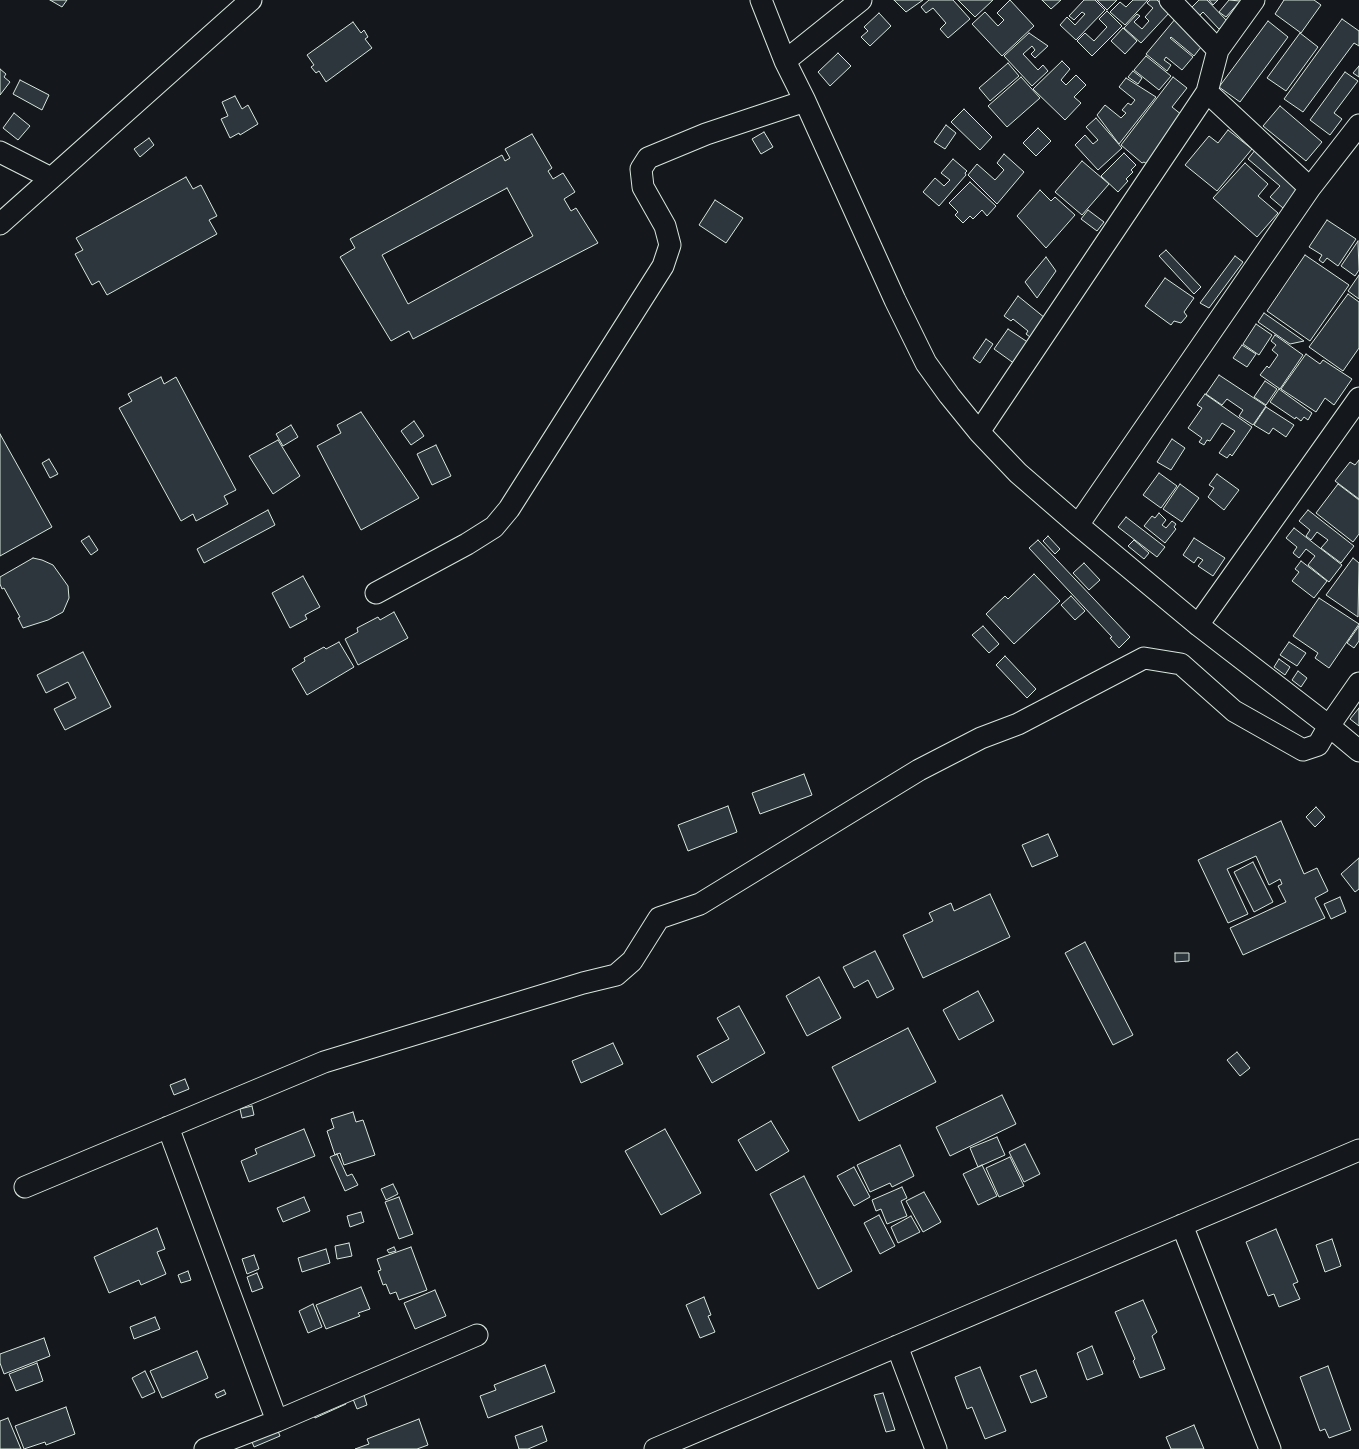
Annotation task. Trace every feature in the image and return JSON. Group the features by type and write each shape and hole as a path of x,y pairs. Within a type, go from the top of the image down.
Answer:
{"street":[{"path":"0,224 250,0"},
{"path":"761,0 785,61 805,101 895,300 926,363 978,432 1018,473 1078,525 1198,625 1359,751"},
{"path":"785,61 861,0"},
{"path":"1170,0 1218,50"},
{"path":"978,432 1207,92 1218,50 1254,0"},
{"path":"1207,92 1310,188"},
{"path":"376,593 467,544 494,527 509,510 663,266 670,244 665,226 643,187 641,169 648,158 706,134 805,101"},
{"path":"1078,525 1310,188 1359,125"},
{"path":"0,152 51,178"},
{"path":"1198,625 1359,398"},
{"path":"25,1187 324,1062 583,983 616,975 632,961 659,918 700,904 919,770 981,738 1018,724 1144,658 1181,664 1234,711 1303,750 1318,745 1329,726 1359,683"},
{"path":"168,1127 277,1421"},
{"path":"656,1449 1359,1150"},
{"path":"1182,1225 1270,1449"},
{"path":"205,1449 277,1421 478,1335"},
{"path":"897,1346 936,1449"}],"building":[{"path":"50,0 67,0 62,7"},
{"path":"894,0 923,0 906,12"},
{"path":"929,0 953,0 970,19 948,38 940,29 946,23 933,8 926,13 921,7"},
{"path":"958,0 993,0 975,17"},
{"path":"1010,0 1034,26 1002,56 972,24 985,12 998,26 1004,20 997,13"},
{"path":"1042,0 1061,0 1051,9"},
{"path":"1084,0 1095,0 1105,10 1076,40 1060,25 1067,17 1075,25 1085,14 1082,12 1074,20 1069,16"},
{"path":"1097,0 1117,0 1107,10"},
{"path":"1133,0 1148,0 1125,25 1110,12 1120,2 1126,7"},
{"path":"1150,0 1157,0 1170,12 1141,43 1124,28 1137,14 1140,16 1134,22 1142,29 1149,21 1145,17 1153,8 1147,3"},
{"path":"1199,0 1207,0 1227,21 1219,29 1203,12 1197,18 1189,10"},
{"path":"1209,0 1218,0 1213,5"},
{"path":"1229,0 1240,1 1226,17 1219,12"},
{"path":"1284,0 1314,0 1321,5 1301,33 1275,14"},
{"path":"1107,11 1122,26 1092,56 1077,41 1085,33 1094,41 1107,27 1099,19"},
{"path":"879,13 891,26 870,46 861,37 868,31 864,27"},
{"path":"1176,18 1205,42 1194,56 1171,37 1170,38 1193,57 1182,70 1166,57 1164,60 1171,65 1167,71 1146,54"},
{"path":"1342,19 1359,31 1359,46 1354,43 1303,112 1284,99"},
{"path":"1268,21 1288,37 1240,102 1219,87"},
{"path":"353,22 361,33 364,30 368,37 365,39 372,48 326,82 319,71 316,73 311,67 314,65 307,55"},
{"path":"1123,28 1137,41 1125,54 1111,41"},
{"path":"1029,33 1048,46 1035,58 1031,54 1035,50 1032,46 1023,54 1038,70 1043,65 1048,71 1032,86 1004,56"},
{"path":"1300,33 1318,47 1286,91 1267,78"},
{"path":"838,53 851,66 830,86 818,72"},
{"path":"1146,56 1171,76 1159,90 1134,70"},
{"path":"1062,61 1070,69 1061,80 1066,85 1076,75 1086,85 1074,97 1081,103 1065,120 1033,89"},
{"path":"1008,63 1019,76 990,101 979,88"},
{"path":"1359,66 1359,77 1353,73"},
{"path":"0,69 6,74 4,77 10,82 0,95"},
{"path":"1133,71 1142,78 1138,84 1128,77"},
{"path":"1345,72 1358,81 1334,113 1342,119 1330,135 1310,120"},
{"path":"1021,77 1040,98 1007,127 988,106"},
{"path":"1173,77 1187,88 1172,107 1182,115 1153,168 1144,162 1142,163 1121,145"},
{"path":"1126,78 1156,97 1119,144 1097,115 1105,105 1121,118 1126,113 1122,110 1128,103 1131,105 1135,100 1119,87"},
{"path":"20,80 49,95 42,110 13,94"},
{"path":"235,96 242,109 248,105 258,124 240,135 239,133 230,138 221,119 228,116 222,102"},
{"path":"1280,106 1322,142 1306,161 1263,126"},
{"path":"964,109 992,137 980,150 951,122"},
{"path":"14,113 30,126 18,140 3,128"},
{"path":"1096,118 1122,148 1098,170 1075,145 1085,135 1093,144 1098,140 1086,127"},
{"path":"946,125 956,133 945,149 934,142"},
{"path":"1038,128 1051,141 1036,156 1023,143"},
{"path":"1228,130 1252,149 1217,191 1185,165 1209,136 1218,143"},
{"path":"764,132 773,147 761,154 752,139"},
{"path":"532,134 552,168 548,171 553,179 563,173 575,192 564,199 571,211 576,208 598,243 413,339 409,331 391,341 340,257 355,248 350,239 502,155 505,161 510,158 505,149","holes":["507,188 533,236 408,304 382,255"]},
{"path":"149,138 154,145 140,157 134,149"},
{"path":"1256,149 1301,187 1283,208 1270,197 1280,186 1248,159"},
{"path":"1124,153 1136,165 1131,170 1133,172 1126,179 1128,181 1118,192 1101,176"},
{"path":"1004,154 1024,172 997,204 968,175 977,164 995,180 1004,170 997,163"},
{"path":"953,159 967,171 965,173 966,175 939,206 923,192 935,178 944,186 950,180 941,173"},
{"path":"1082,161 1109,184 1082,215 1055,192"},
{"path":"1245,163 1268,184 1258,196 1278,213 1257,237 1213,198"},
{"path":"186,177 193,189 201,185 217,216 209,220 217,234 107,295 99,281 92,285 75,254 83,250 76,238"},
{"path":"970,182 996,206 987,216 982,210 973,219 970,216 963,223 955,215 958,212 949,203"},
{"path":"1040,190 1051,201 1055,197 1075,215 1046,248 1017,216"},
{"path":"715,200 743,218 726,243 699,225"},
{"path":"1088,210 1104,222 1097,231 1081,219"},
{"path":"1327,220 1356,239 1338,266 1327,258 1323,263 1319,260 1322,255 1309,247"},
{"path":"1358,241 1359,270 1355,276 1341,266"},
{"path":"1166,250 1201,287 1194,294 1159,256"},
{"path":"1305,255 1349,285 1310,341 1267,311"},
{"path":"1235,256 1243,262 1209,308 1200,303"},
{"path":"1046,257 1056,271 1037,298 1025,282"},
{"path":"1359,275 1359,299 1348,291"},
{"path":"1165,278 1194,298 1184,312 1187,316 1181,323 1174,321 1171,325 1145,306"},
{"path":"1348,294 1359,302 1359,348 1343,371 1309,347"},
{"path":"1018,296 1045,318 1030,337 1026,334 1028,331 1013,319 1011,321 1004,316"},
{"path":"1264,313 1304,341 1290,344 1258,322"},
{"path":"1256,324 1272,335 1259,355 1243,344"},
{"path":"1008,329 1029,343 1015,364 994,349"},
{"path":"1275,335 1303,355 1280,389 1260,375 1267,366 1269,368 1278,355 1272,350 1276,345 1271,341"},
{"path":"986,339 993,344 980,363 973,358"},
{"path":"1242,345 1256,354 1247,367 1233,358"},
{"path":"1306,354 1320,364 1323,360 1352,379 1334,405 1325,398 1316,412 1281,389"},
{"path":"1219,375 1266,406 1253,425 1239,416 1243,410 1227,399 1222,405 1206,394"},
{"path":"161,377 164,384 176,377 236,490 224,496 228,504 196,521 193,514 181,521 119,408 132,401 128,394"},
{"path":"1265,381 1277,389 1266,405 1254,397"},
{"path":"1279,389 1312,413 1308,420 1304,417 1301,421 1296,417 1295,419 1270,402"},
{"path":"1205,394 1252,427 1232,456 1230,454 1227,458 1219,453 1235,431 1222,423 1210,441 1207,440 1204,445 1199,442 1202,438 1188,428 1202,408 1197,405"},
{"path":"1266,407 1294,425 1286,437 1273,428 1269,434 1254,425"},
{"path":"361,412 419,498 361,530 317,446 341,433 337,425"},
{"path":"414,421 424,436 411,445 401,431"},
{"path":"291,425 298,437 283,446 276,434"},
{"path":"0,434 52,527 0,556"},
{"path":"1172,439 1185,448 1171,470 1157,462"},
{"path":"278,440 300,476 273,494 249,456"},
{"path":"436,445 451,476 432,485 417,454"},
{"path":"49,459 58,474 50,478 42,463"},
{"path":"1359,460 1359,499 1335,481 1350,462 1355,465"},
{"path":"1159,473 1177,486 1161,508 1143,495"},
{"path":"1217,474 1239,490 1224,510 1208,497 1214,488 1209,485"},
{"path":"1180,484 1199,498 1182,522 1163,509"},
{"path":"1338,484 1359,500 1359,534 1353,542 1316,513"},
{"path":"268,510 275,525 204,563 197,549"},
{"path":"1308,510 1354,546 1341,563 1321,548 1328,540 1317,532 1311,540 1306,536 1310,530 1299,521"},
{"path":"1159,513 1166,520 1162,525 1166,528 1172,521 1176,524 1174,527 1176,529 1165,543 1144,526 1152,516 1155,518"},
{"path":"1126,517 1165,547 1157,557 1118,527"},
{"path":"1294,528 1342,565 1329,582 1308,565 1315,556 1306,549 1299,558 1293,553 1297,547 1286,538"},
{"path":"89,536 98,550 91,555 81,541"},
{"path":"1048,536 1060,549 1055,554 1043,541"},
{"path":"1194,538 1225,558 1213,576 1198,566 1203,560 1198,557 1194,563 1183,555"},
{"path":"1038,540 1130,637 1119,648 1110,638 1112,637 1029,548"},
{"path":"1134,540 1149,553 1144,559 1128,546"},
{"path":"33,558 53,565 68,586 69,598 63,612 48,620 23,628 18,618 20,617 4,588 2,589 0,577"},
{"path":"1353,558 1359,563 1358,617 1326,595"},
{"path":"1301,561 1327,581 1314,598 1292,581 1299,572 1295,569"},
{"path":"1084,563 1100,580 1089,590 1073,573"},
{"path":"1034,574 1060,601 1014,644 986,614 1005,596 1008,599"},
{"path":"303,576 320,607 305,615 307,619 290,628 272,593"},
{"path":"1071,596 1085,611 1075,620 1061,605"},
{"path":"1319,598 1359,624 1329,668 1315,658 1318,653 1293,636"},
{"path":"394,612 408,638 358,665 345,639 358,632 357,628 378,617 380,620"},
{"path":"983,626 999,644 989,653 972,635"},
{"path":"1359,626 1359,641 1354,648 1347,643"},
{"path":"339,642 354,667 307,695 292,669 305,661 304,658 324,647 326,649"},
{"path":"1289,642 1306,653 1297,666 1280,655"},
{"path":"83,652 111,707 65,730 54,709 76,698 68,682 46,693 37,675"},
{"path":"1005,656 1036,689 1027,698 996,665"},
{"path":"1279,659 1290,667 1285,675 1274,667"},
{"path":"1298,671 1307,678 1301,687 1292,680"},
{"path":"1359,708 1359,726 1350,719"},
{"path":"804,774 812,795 760,814 752,793"},
{"path":"728,806 737,832 688,851 678,825"},
{"path":"1316,807 1325,817 1315,827 1306,817"},
{"path":"1281,821 1304,874 1317,868 1328,891 1315,898 1325,918 1243,955 1230,928 1286,902 1278,886 1282,884 1280,879 1269,885 1256,856 1227,869 1248,914 1228,923 1198,860"},
{"path":"1048,834 1058,856 1032,867 1022,845"},
{"path":"1359,858 1359,889 1355,892 1341,874"},
{"path":"1253,862 1273,902 1254,912 1234,872"},
{"path":"990,894 1010,937 923,978 903,935 933,921 929,913 951,903 954,911"},
{"path":"1340,897 1346,912 1331,919 1324,904"},
{"path":"1085,942 1133,1035 1113,1045 1065,953"},
{"path":"875,951 894,989 877,998 868,980 854,988 843,967"},
{"path":"1175,953 1189,953 1189,961 1175,962"},
{"path":"819,977 841,1018 807,1036 786,996"},
{"path":"978,991 994,1021 959,1040 943,1010"},
{"path":"739,1006 765,1053 712,1083 697,1056 729,1039 717,1018"},
{"path":"908,1028 936,1082 859,1121 832,1067"},
{"path":"613,1043 623,1064 581,1083 572,1061"},
{"path":"1237,1052 1250,1068 1240,1076 1227,1060"},
{"path":"185,1079 189,1089 174,1095 170,1085"},
{"path":"1002,1095 1016,1124 950,1156 936,1127"},
{"path":"252,1106 254,1115 242,1118 240,1109"},
{"path":"353,1112 356,1122 363,1120 375,1155 344,1165 340,1153 335,1155 327,1131 334,1128 331,1119"},
{"path":"771,1121 789,1151 756,1171 738,1140"},
{"path":"304,1129 315,1156 249,1182 241,1161 257,1154 255,1149"},
{"path":"665,1129 701,1193 661,1215 625,1151"},
{"path":"997,1137 1005,1155 978,1167 970,1148"},
{"path":"1025,1144 1040,1174 1024,1182 1009,1152"},
{"path":"900,1145 914,1176 892,1187 890,1183 870,1192 857,1165"},
{"path":"337,1154 347,1176 352,1174 358,1185 345,1191 330,1157"},
{"path":"1010,1157 1024,1186 999,1197 986,1168"},
{"path":"982,1165 997,1196 978,1205 963,1174"},
{"path":"854,1167 870,1197 854,1206 837,1176"},
{"path":"804,1176 852,1271 818,1289 770,1194"},
{"path":"393,1184 398,1194 386,1200 381,1189"},
{"path":"902,1187 907,1198 901,1201 907,1216 887,1224 881,1209 876,1211 872,1200"},
{"path":"924,1192 941,1222 923,1232 906,1201"},
{"path":"304,1197 310,1211 283,1222 277,1208"},
{"path":"399,1197 413,1234 399,1239 385,1202"},
{"path":"361,1212 364,1222 350,1227 347,1216"},
{"path":"879,1215 895,1246 880,1254 864,1223"},
{"path":"911,1216 920,1232 898,1243 891,1227"},
{"path":"157,1228 165,1249 157,1252 166,1274 141,1285 139,1280 109,1293 94,1257"},
{"path":"1276,1229 1298,1282 1293,1284 1300,1299 1279,1307 1274,1294 1268,1296 1246,1242"},
{"path":"1332,1239 1341,1266 1325,1272 1316,1245"},
{"path":"349,1243 352,1256 337,1259 335,1246"},
{"path":"394,1247 396,1251 389,1253 387,1250"},
{"path":"411,1247 427,1290 399,1300 396,1292 390,1294 386,1284 383,1285 378,1271 381,1270 377,1259"},
{"path":"326,1249 330,1263 302,1272 298,1258"},
{"path":"254,1255 259,1269 247,1274 242,1259"},
{"path":"188,1271 191,1280 181,1283 178,1275"},
{"path":"257,1273 263,1288 252,1292 247,1277"},
{"path":"361,1287 370,1309 358,1313 360,1316 326,1329 316,1305"},
{"path":"435,1290 446,1316 415,1329 404,1303"},
{"path":"704,1297 711,1315 708,1316 715,1332 700,1338 686,1305"},
{"path":"1143,1300 1157,1332 1152,1336 1165,1369 1140,1378 1133,1361 1135,1359 1115,1312"},
{"path":"313,1304 322,1327 308,1333 299,1311"},
{"path":"155,1317 160,1329 134,1339 130,1327"},
{"path":"44,1338 50,1356 4,1374 0,1363 0,1354"},
{"path":"1092,1346 1103,1374 1087,1380 1077,1353"},
{"path":"197,1351 208,1378 162,1398 150,1371"},
{"path":"37,1363 43,1381 16,1391 9,1374"},
{"path":"545,1365 555,1392 488,1418 480,1396 496,1390 494,1385"},
{"path":"1328,1366 1351,1430 1329,1438 1325,1429 1320,1431 1300,1377"},
{"path":"980,1367 1006,1431 985,1439 972,1407 967,1409 955,1377"},
{"path":"1036,1370 1047,1397 1031,1403 1020,1376"},
{"path":"145,1371 155,1392 142,1398 132,1378"},
{"path":"224,1390 226,1394 217,1398 215,1394"},
{"path":"883,1393 895,1430 886,1432 874,1395"},
{"path":"364,1395 367,1405 357,1409 353,1399"},
{"path":"342,1396 346,1404 315,1418 311,1410"},
{"path":"66,1407 75,1434 46,1445 45,1442 24,1449 15,1426"},
{"path":"8,1418 21,1449 0,1449 0,1421"},
{"path":"419,1419 428,1445 417,1449 355,1449 369,1444 367,1439"},
{"path":"1194,1425 1204,1449 1171,1449 1166,1437"},
{"path":"276,1426 280,1436 254,1447 250,1437"},
{"path":"542,1426 547,1441 528,1449 519,1449 515,1436"}]}
